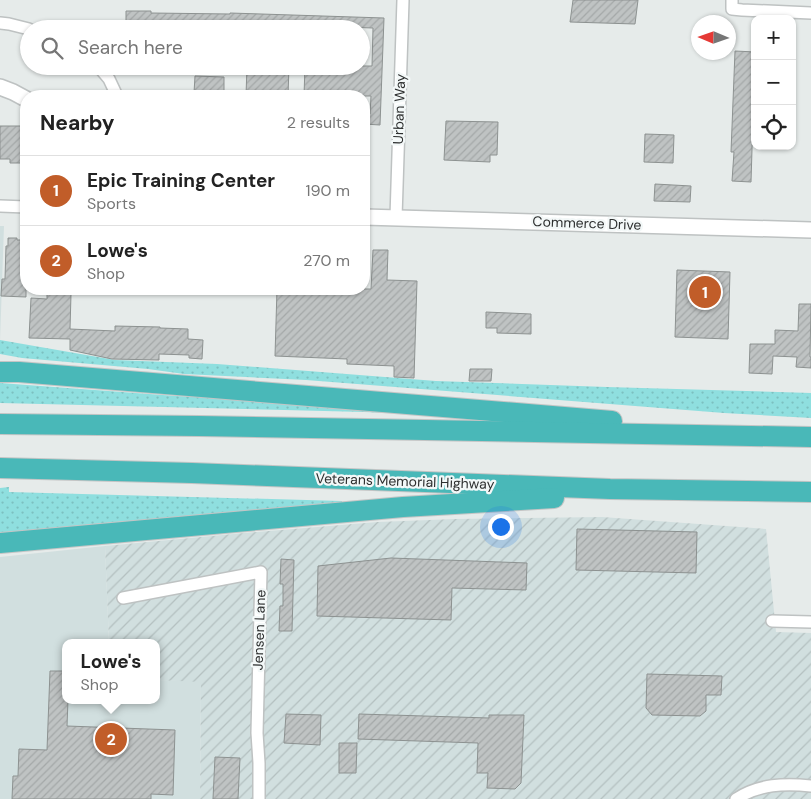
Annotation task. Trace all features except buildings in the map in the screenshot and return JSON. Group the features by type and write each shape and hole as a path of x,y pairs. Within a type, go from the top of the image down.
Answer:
{"highway":[{"path":"0,365 9,372 807,437"},
{"path":"0,424 807,437"},
{"name":"Veterans Memorial Highway","path":"0,468 192,473 610,489 811,492"},
{"path":"2,543 403,507 552,498 610,489"}],"street":[{"name":"Urban Way","path":"396,218 403,0"},
{"path":"732,0 732,9 811,12"},
{"path":"0,23 20,27"},
{"path":"106,75 114,90"},
{"path":"0,88 20,96"},
{"path":"0,206 20,207"},
{"name":"Commerce Drive","path":"370,217 811,230"},
{"name":"Jensen Lane","path":"122,598 261,572 257,733 259,763 258,799"},
{"path":"772,621 811,622"},
{"path":"736,799 770,785 811,786"}],"shaded area":[{"path":"0,226 4,226 0,341"},
{"path":"0,340 115,360 217,364 436,381 811,393 811,418 724,413 306,380 184,374 22,358 0,354"},
{"path":"0,383 176,396 294,401 417,414 0,403"},
{"path":"9,487 9,492 342,501 342,503 0,533 0,488"},
{"path":"602,517 766,529 776,632 811,633 811,799 200,799 201,682 160,680 160,639 109,639 105,546 378,522"},
{"path":"105,546 109,639 62,639 62,704 160,704 160,680 201,681 200,799 0,799 0,557"}],"place":[{"name":"Epic Training Center","path":"705,292"},
{"name":"Lowe's","path":"111,739"}]}
